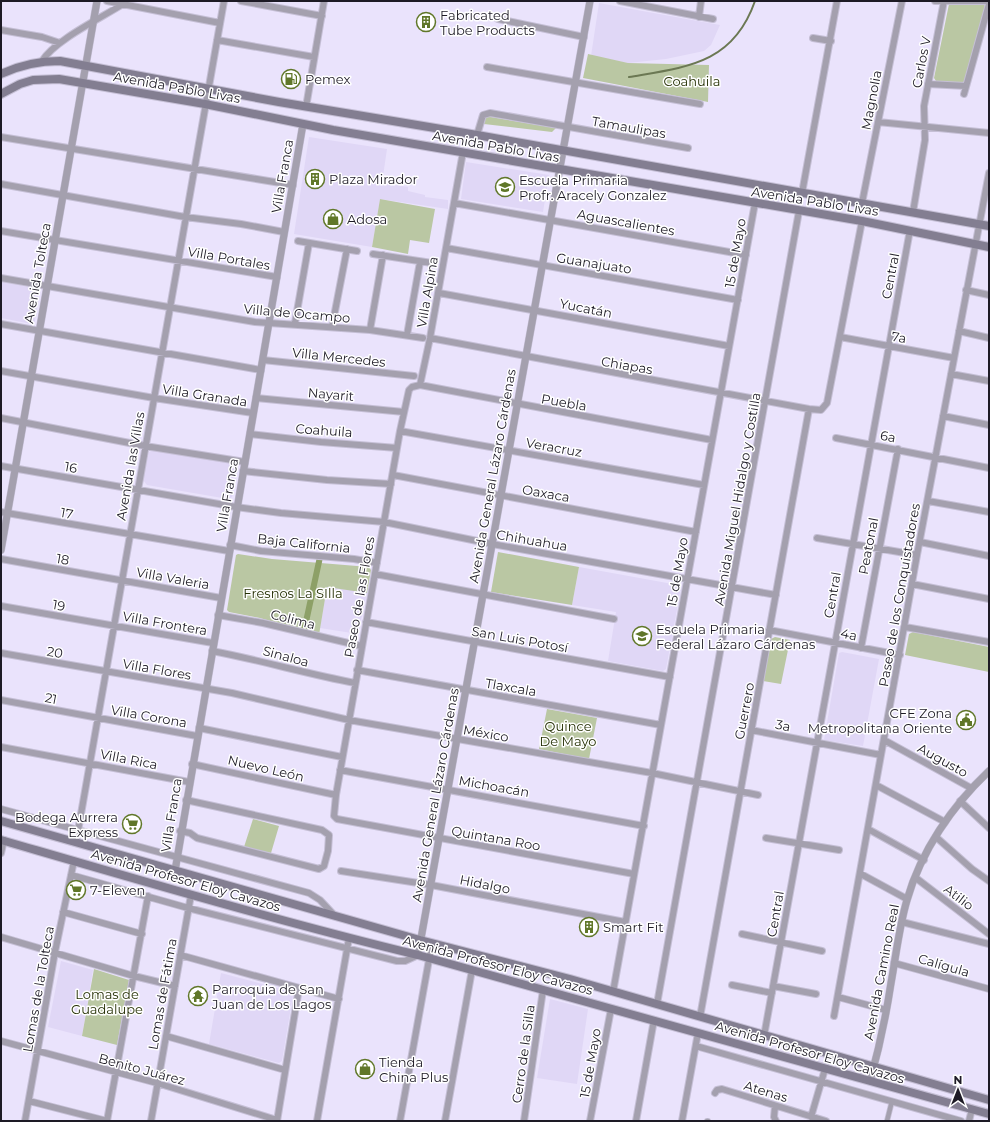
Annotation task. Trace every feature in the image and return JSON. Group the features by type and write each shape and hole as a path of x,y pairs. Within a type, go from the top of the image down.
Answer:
{"main road":[{"name":"Avenida Pablo Livas","path":"1,74 26,64 42,61 60,61 306,107 477,135 989,226"},
{"name":"Avenida Pablo Livas","path":"1,94 20,84 44,78 83,82 205,104 303,124 862,221 989,246"},
{"name":"Avenida Profesor Eloy Cavazos","path":"1,821 420,940 657,1004 989,1100"},
{"name":"Avenida Profesor Eloy Cavazos","path":"2,840 191,895 429,958 989,1114"}],"street":[{"name":"Avenida Tolteca","path":"1,550 4,513 15,468 97,1"},
{"path":"107,1 125,3 220,23"},
{"path":"205,104 224,1"},
{"path":"241,1 322,16"},
{"path":"306,107 324,1"},
{"name":"Avenida General Lázaro Cárdenas","path":"418,955 508,450 552,220 562,151 590,1"},
{"path":"620,1 713,19"},
{"path":"699,17 701,1"},
{"path":"802,192 831,41 837,1"},
{"name":"Magnolia","path":"862,203 902,1"},
{"path":"935,1 989,1"},
{"name":"Carlos V","path":"925,127 924,106 944,1"},
{"path":"42,61 60,44 125,3"},
{"path":"964,94 989,4"},
{"path":"498,18 584,37"},
{"path":"1,30 42,37 60,44"},
{"path":"814,38 831,41"},
{"path":"217,40 314,57"},
{"path":"487,67 700,104"},
{"path":"928,84 966,86"},
{"name":"Avenida las Villas","path":"78,831 205,104"},
{"name":"Tamaulipas","path":"477,135 481,117 485,113 688,148"},
{"path":"878,122 989,133"},
{"name":"Villa Franca","path":"175,871 180,831 303,124"},
{"path":"913,212 925,140 925,127"},
{"path":"1,137 194,167 293,185"},
{"name":"Villa Alpina","path":"420,385 439,293 463,152"},
{"name":"Paseo de los Conquistadores","path":"834,1016 917,555 978,224 989,173"},
{"path":"1,184 185,217 241,224 284,232"},
{"name":"Aguascalientes","path":"454,203 746,255"},
{"name":"15 de Mayo","path":"613,992 738,300 754,203"},
{"name":"Avenida Miguel Hidalgo y Costilla","path":"657,1004 799,211"},
{"path":"840,338 862,221"},
{"name":"Villa Portales","path":"1,230 277,277"},
{"name":"Central","path":"764,1036 834,642 910,230"},
{"path":"298,241 356,251"},
{"path":"294,323 309,243"},
{"name":"Guanajuato","path":"446,248 738,300"},
{"path":"332,327 347,249"},
{"path":"373,254 432,264"},
{"path":"370,330 383,255"},
{"path":"407,335 420,262"},
{"name":"Villa de Ocampo","path":"1,278 269,323 294,323 370,330 423,338"},
{"path":"966,290 989,295"},
{"name":"Yucatán","path":"439,293 729,346"},
{"path":"1,324 261,370"},
{"path":"959,332 989,338"},
{"name":"Chiapas","path":"430,338 525,357 821,410 827,403 840,338"},
{"name":"7a","path":"840,338 954,358"},
{"name":"Villa Mercedes","path":"263,360 414,376"},
{"name":"Villa Granada","path":"1,371 154,398 253,413"},
{"path":"951,374 989,381"},
{"name":"Puebla","path":"412,387 420,385 517,405 712,440"},
{"name":"Paseo de las Flores","path":"334,812 361,646 400,431 409,390 412,387"},
{"name":"Nayarit","path":"256,398 404,412"},
{"name":"Guerrero","path":"700,1017 809,409"},
{"path":"943,416 989,425"},
{"path":"1,418 145,446 245,462"},
{"name":"Veracruz","path":"400,431 704,485"},
{"name":"Coahuila","path":"250,434 397,448"},
{"name":"6a","path":"836,438 989,468"},
{"name":"Peatonal","path":"860,648 898,449"},
{"name":"16","path":"1,466 236,507"},
{"path":"243,471 327,480 391,484"},
{"name":"Oaxaca","path":"393,475 696,532"},
{"path":"928,501 989,512"},
{"name":"Chihuahua","path":"236,507 281,513 384,522 492,544 776,595"},
{"name":"17","path":"4,513 129,535 229,548"},
{"path":"817,538 917,555"},
{"path":"920,542 989,556"},
{"name":"Baja California","path":"229,548 354,559 377,563"},
{"name":"18","path":"1,559 121,580"},
{"path":"375,574 614,618"},
{"name":"Villa Valeria","path":"121,580 221,598"},
{"path":"912,584 989,599"},
{"name":"19","path":"1,606 113,625"},
{"name":"Colima","path":"218,615 263,623 361,646"},
{"name":"San Luis Potosí","path":"366,622 670,677"},
{"name":"Villa Frontera","path":"113,625 213,642"},
{"path":"905,627 989,642"},
{"name":"4a","path":"769,630 900,655"},
{"name":"Sinaloa","path":"212,650 355,683"},
{"name":"20","path":"1,653 105,672"},
{"name":"Tlaxcala","path":"357,670 661,725"},
{"name":"Villa Flores","path":"105,672 205,689"},
{"name":"México","path":"205,689 239,695 349,720 456,740 652,773 741,790 758,795"},
{"name":"21","path":"1,700 98,718"},
{"name":"Villa Corona","path":"98,718 197,736"},
{"path":"199,728 342,757"},
{"name":"3a","path":"752,730 881,755"},
{"name":"Augusto","path":"884,740 971,788"},
{"name":"Villa Rica","path":"1,747 89,762 189,782"},
{"name":"Nuevo León","path":"192,764 336,795"},
{"name":"Michoacán","path":"340,770 644,826"},
{"name":"Avenida Camino Real","path":"870,1081 886,1010 907,899 924,860 945,822 971,788 989,771"},
{"path":"876,784 945,822"},
{"path":"180,831 190,833 198,838 319,869 324,866 329,839 327,833 322,830 186,800"},
{"path":"960,801 989,828"},
{"name":"Avenida Profesor Eloy Cavazos","path":"1,809 176,858 310,893 320,900 335,916"},
{"name":"Quintana Roo","path":"334,812 335,817 340,820 634,874"},
{"path":"868,829 924,860"},
{"path":"936,837 972,869 989,881"},
{"path":"766,838 839,850"},
{"path":"1,853 2,840"},
{"name":"Lomas de la Tolteca","path":"25,1121 55,952 74,861"},
{"name":"Hidalgo","path":"340,871 431,885 626,922"},
{"path":"860,874 907,899"},
{"path":"71,875 188,908 402,962 418,955"},
{"name":"Atilio","path":"916,878 989,934"},
{"name":"Lomas de Fátima","path":"151,1121 191,895"},
{"path":"29,1101 107,1121 148,896"},
{"path":"63,912 142,934"},
{"path":"902,922 989,944"},
{"path":"742,934 822,951"},
{"path":"1,937 134,976 175,986"},
{"path":"317,1121 349,938"},
{"path":"400,1121 432,943"},
{"path":"180,955 339,999"},
{"name":"Calígula","path":"894,963 989,989"},
{"path":"445,1121 472,970"},
{"path":"732,985 816,994"},
{"path":"277,1120 299,988"},
{"name":"Cerro de la Silla","path":"524,1121 543,990"},
{"path":"838,997 886,1010"},
{"name":"15 de Mayo","path":"590,1121 611,1008"},
{"path":"636,1121 654,1020"},
{"path":"682,1121 698,1033"},
{"path":"166,1036 285,1070"},
{"name":"Benito Juárez","path":"1,1041 157,1083 277,1120"},
{"path":"696,1046 961,1121"},
{"path":"811,1116 825,1069"},
{"name":"Atenas","path":"715,1093 717,1090 722,1089 826,1121"},
{"path":"886,1121 892,1101"},
{"path":"775,1106 774,1117 776,1121"},
{"path":"969,1121 972,1109"}],"shaded area":[{"path":"599,3 720,25 711,45 704,51 666,59 628,63 591,56"},
{"path":"309,137 387,149 382,183 408,187 408,191 425,195 425,197 448,200 448,209 380,199 372,247 294,234"},
{"name":"Escuela Primaria Profr. Aracely Gonzalez","path":"466,162 549,175 543,212 461,199"},
{"path":"1,282 39,289 35,321 32,324 1,318"},
{"path":"152,450 234,464 238,469 232,497 228,499 147,485 143,480 149,452"},
{"name":"Escuela Primaria Federal Lázaro Cárdenas","path":"579,567 678,585 681,588 666,669 663,671 608,661 616,612 572,605"},
{"path":"327,586 367,593 358,634 320,628"},
{"path":"842,652 879,659 863,746 824,740 839,653"},
{"path":"61,961 93,970 82,1036 48,1027"},
{"path":"221,973 292,992 293,995 282,1061 279,1063 209,1044"},
{"path":"550,999 588,1009 577,1084 537,1078"}],"green space":[{"path":"952,2 983,2 985,6 964,82 961,83 936,81 934,78 949,4"},
{"name":"Coahuila","path":"588,54 628,63 709,65 708,102 583,78"},
{"path":"485,116 556,128 552,132 484,124"},
{"path":"380,199 435,209 429,243 410,240 408,254 372,247"},
{"path":"498,552 579,567 572,605 491,592"},
{"name":"Fresnos La SIlla","path":"238,554 272,559 369,567 371,570 367,593 327,587 319,635 260,618 229,612 227,610 236,555"},
{"path":"913,632 989,647 989,672 905,655 909,634"},
{"path":"775,637 790,640 781,684 763,681 771,639"},
{"name":"Quince De Mayo","path":"547,709 597,718 589,759 539,749"},
{"path":"253,819 279,826 271,853 244,847"},
{"name":"Lomas de Guadalupe","path":"94,969 129,980 117,1045 82,1036"}],"waterway":[{"path":"629,77 689,65 706,59 721,50 734,38 746,22 755,1"},
{"path":"304,631 320,557"}],"place":[{"name":"Fabricated Tube Products","path":"426,22"},
{"name":"Pemex","path":"291,79"},
{"name":"Plaza Mirador","path":"315,179"},
{"name":"Escuela Primaria Profr. Aracely Gonzalez","path":"505,187"},
{"name":"Adosa","path":"333,219"},
{"name":"Escuela Primaria Federal Lázaro Cárdenas","path":"642,636"},
{"name":"CFE Zona Metropolitana Oriente","path":"966,720"},
{"name":"Bodega Aurrera Express","path":"132,824"},
{"name":"7-Eleven","path":"76,890"},
{"name":"Smart Fit","path":"589,927"},
{"name":"Parroquia de San Juan de Los Lagos","path":"198,996"},
{"name":"Tienda China Plus","path":"365,1069"}]}
